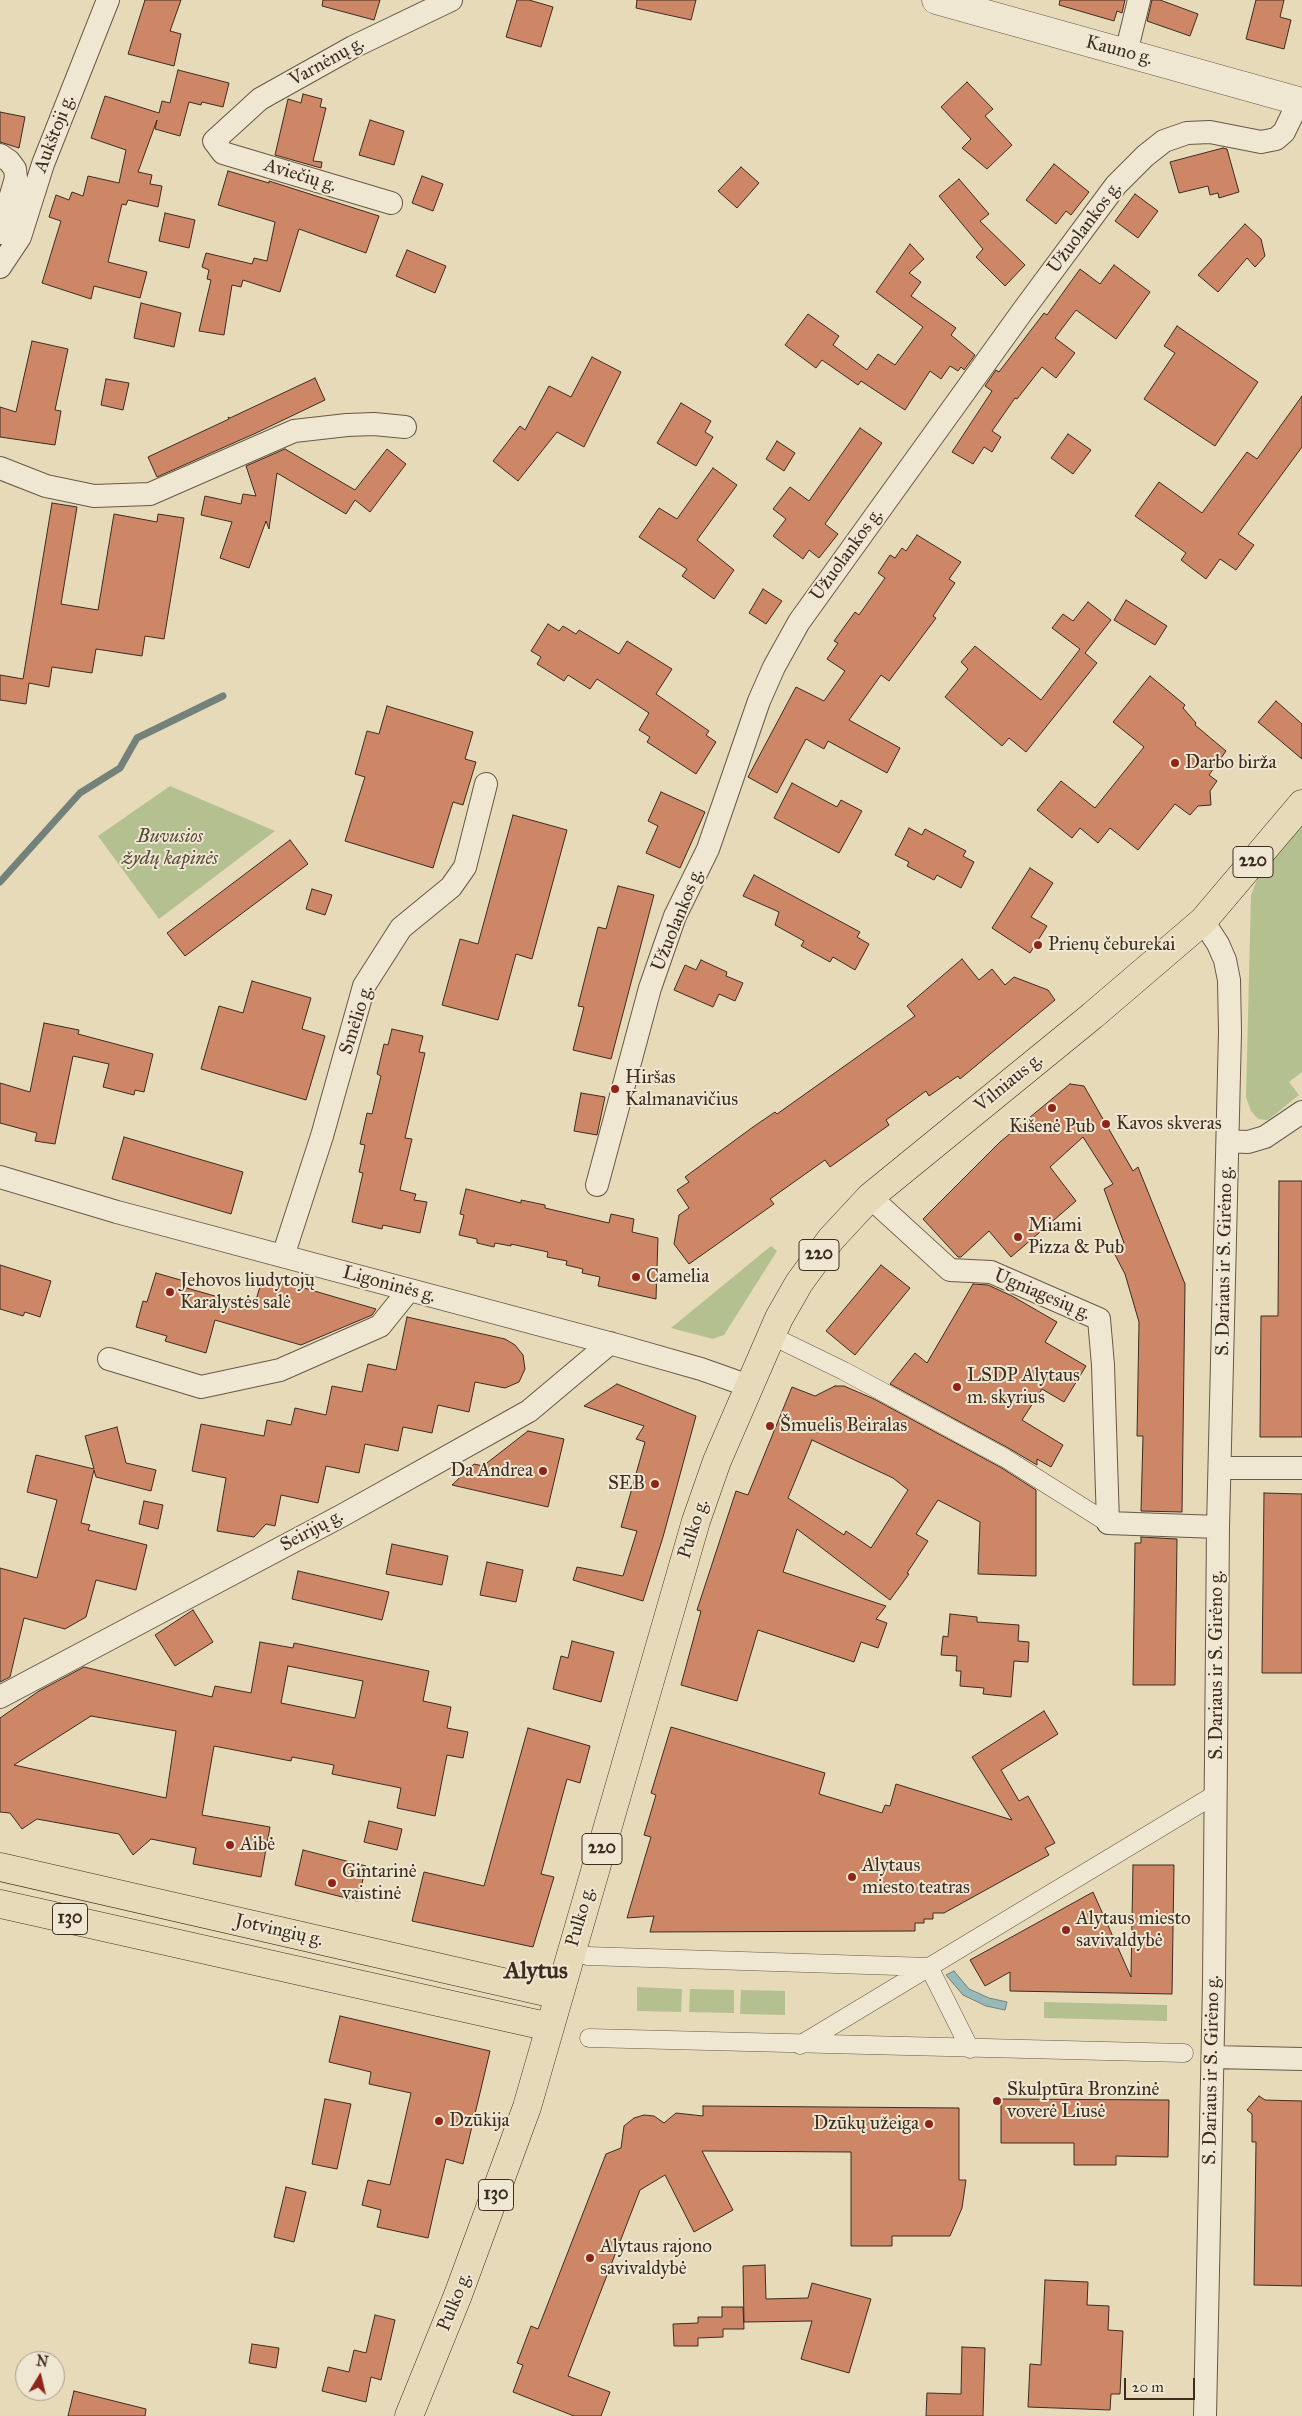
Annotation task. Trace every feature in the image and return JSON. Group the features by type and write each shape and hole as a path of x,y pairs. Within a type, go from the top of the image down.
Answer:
{"main road":[{"name":"Vilniaus g.","path":"749,1386 770,1335 810,1268 831,1239 870,1197 1092,1016 1203,921 1302,804"},
{"name":"Pulko g.","path":"409,2416 509,2160 527,2107 696,1521 717,1461 749,1386"},
{"name":"Jotvingių g.","path":"0,1867 147,1899 558,1995"},
{"path":"139,1935 147,1899"},
{"name":"Jotvingių g.","path":"0,1904 550,2026"}],"street":[{"name":"Aukštoji g.","path":"0,267 20,236 43,164 108,0"},
{"name":"Varnėnų g.","path":"214,141 260,99 353,47 451,0"},
{"name":"Kauno g.","path":"936,0 1300,101"},
{"path":"1126,53 1139,0"},
{"name":"Užuolankos g.","path":"596,1186 650,988 672,925 714,833 759,701 774,667 799,622 1022,312 1116,185 1145,156 1164,142 1187,133 1210,132 1262,142 1276,139 1284,132 1300,101"},
{"name":"Aviečių g.","path":"214,141 223,153 390,203"},
{"path":"0,233 16,178 7,162"},
{"path":"0,468 46,486 94,496 150,494 294,432 356,425 405,427"},
{"name":"Smėlio g.","path":"283,1256 322,1136 364,986 401,928 451,887 465,867 486,784"},
{"name":"S. Dariaus ir S. Girėno g.","path":"1203,921 1218,944 1229,980 1228,1141 1218,1527 1213,2057 1205,2416"},
{"path":"1228,1141 1248,1142 1265,1137 1302,1112"},
{"name":"Ligoninės g.","path":"0,1177 117,1212 610,1343 701,1369 749,1386"},
{"name":"Ugniagesių g.","path":"870,1197 950,1270 991,1272 1098,1319 1103,1365 1108,1523"},
{"path":"109,1359 201,1388 280,1370 380,1326 409,1290"},
{"path":"770,1335 844,1371 1005,1458 1108,1523 1218,1527"},
{"name":"Seirijų g.","path":"0,1697 343,1515 529,1411 610,1343"},
{"path":"1220,1468 1302,1468"},
{"path":"800,2045 1216,1794"},
{"path":"587,1956 929,1968"},
{"path":"929,1968 970,2049"},
{"path":"589,2038 800,2045 1184,2053"},
{"path":"1213,2057 1302,2058"}],"green space":[{"name":"Buvusios žydų kapinės","path":"170,786 275,831 159,919 98,836"},
{"path":"1302,826 1302,1072 1289,1082 1299,1095 1268,1120 1258,1119 1251,1111 1246,1097 1251,895 1258,877"},
{"path":"771,1246 777,1251 724,1335 713,1339 671,1328"},
{"path":"637,1987 682,1989 681,2012 637,2011"},
{"path":"690,1989 734,1990 734,2013 689,2012"},
{"path":"741,1990 785,1991 785,2015 740,2014"},
{"path":"1044,2002 1167,2005 1167,2021 1044,2018"}],"water":[{"path":"954,1971 969,1989 989,1998 1007,2002 1005,2010 986,2006 963,1995 946,1975"}],"building":[{"path":"145,0 181,0 170,31 181,34 174,66 128,54"},
{"path":"323,0 380,0 374,20 322,6"},
{"path":"517,0 529,0 553,7 541,47 506,37"},
{"path":"637,0 696,0 691,20 636,8"},
{"path":"1060,0 1125,0 1122,13 1117,11 1114,21 1059,5"},
{"path":"1152,0 1160,0 1198,14 1190,36 1147,21"},
{"path":"1256,0 1284,0 1280,17 1291,20 1284,49 1246,39"},
{"path":"178,70 229,83 223,107 202,102 201,105 189,102 180,136 155,129 157,120 138,172 152,175 150,184 162,186 158,207 128,200 126,205 122,204 108,262 147,272 140,298 94,286 91,299 42,283 61,221 49,217 56,195 69,200 72,192 83,196 88,176 119,183 126,150 91,138 105,96 159,113 162,101 170,103"},
{"path":"967,82 993,109 985,116 1012,145 987,169 962,148 971,139 941,107"},
{"path":"303,94 322,99 320,107 326,108 313,161 322,162 321,168 275,155 288,99 301,103"},
{"path":"0,112 25,117 19,148 0,142"},
{"path":"370,120 404,131 394,165 359,155"},
{"path":"1223,148 1227,149 1239,192 1219,198 1218,193 1210,195 1208,186 1179,193 1170,162"},
{"path":"1054,164 1089,192 1071,215 1066,211 1056,224 1026,200"},
{"path":"741,167 759,183 737,208 718,191"},
{"path":"228,171 269,183 269,181 379,216 366,253 299,229 280,292 243,280 241,287 232,285 224,335 199,331 211,280 207,279 209,270 202,267 206,253 252,264 254,258 267,261 275,222 218,205"},
{"path":"422,176 443,184 433,211 412,203"},
{"path":"959,179 989,214 980,221 1025,265 1005,286 976,257 983,249 939,196"},
{"path":"1135,194 1158,211 1138,238 1115,221"},
{"path":"165,213 195,220 189,248 159,241"},
{"path":"1245,224 1261,239 1265,256 1255,267 1247,258 1218,292 1198,275"},
{"path":"910,244 924,259 909,273 921,282 911,296 956,328 951,335 975,355 964,370 961,367 958,371 950,366 941,379 930,371 905,410 861,381 858,385 822,360 816,368 785,345 808,314 839,336 833,345 867,370 878,354 895,365 923,327 876,292"},
{"path":"407,250 446,266 435,293 396,276"},
{"path":"1114,265 1150,292 1116,339 1076,310 1055,338 1075,353 1056,378 1042,367 1017,399 1015,398 992,431 1001,437 992,452 984,447 973,464 952,452 992,391 985,386 996,370 999,372 1044,313 1047,315 1080,269 1100,284"},
{"path":"141,303 181,313 174,347 134,338"},
{"path":"1177,326 1258,382 1215,446 1144,399 1175,353 1164,346"},
{"path":"32,341 68,349 55,410 61,411 55,445 0,437 0,407 16,412"},
{"path":"592,357 621,372 584,447 557,432 518,481 493,461 520,426 525,430 549,386 571,397"},
{"path":"315,378 325,400 157,477 148,457 229,419 228,417 230,418"},
{"path":"106,379 129,383 123,410 101,405"},
{"path":"1302,396 1302,447 1238,534 1254,545 1236,570 1220,559 1206,579 1181,560 1186,553 1135,516 1159,482 1202,513 1247,452 1257,459"},
{"path":"681,403 711,421 705,432 713,437 696,466 657,443"},
{"path":"860,428 882,443 825,524 838,534 819,558 809,550 803,559 773,536 786,519 773,509 790,487 809,501"},
{"path":"1068,434 1091,450 1073,474 1051,458"},
{"path":"777,441 795,453 784,471 766,459"},
{"path":"285,449 355,490 387,449 406,464 370,512 355,500 346,514 277,473 269,529 266,521 249,568 220,558 232,522 201,515 205,496 241,504 243,494 256,496 246,466"},
{"path":"713,468 737,485 697,540 734,570 714,599 682,576 687,569 639,537 659,508 677,519"},
{"path":"52,503 77,507 61,604 98,610 114,514 157,522 158,514 184,518 164,639 145,636 142,656 96,649 92,673 52,667 49,687 29,683 26,704 0,700 0,675 23,679"},
{"path":"917,535 961,562 949,579 955,583 933,616 936,618 889,681 881,675 849,720 900,748 887,773 828,741 824,749 806,739 777,793 748,777 796,687 824,701 845,671 827,659 838,643 834,641 855,612 859,615 885,578 878,573 890,555 895,558 902,548 906,551"},
{"path":"763,589 782,601 766,624 749,613"},
{"path":"1126,600 1167,626 1155,645 1114,620"},
{"path":"1088,602 1111,620 1085,653 1097,663 1026,752 1009,738 1002,746 945,697 968,669 961,662 975,646 1041,700 1080,649 1052,628 1063,614 1073,621"},
{"path":"548,624 559,631 563,626 576,634 579,630 619,654 627,641 672,669 656,694 709,731 706,735 716,742 696,774 647,742 650,737 639,730 649,713 597,679 590,689 568,675 564,681 537,664 541,657 531,651"},
{"name":"Darbo birža","path":"1150,676 1185,705 1183,708 1196,723 1195,725 1226,751 1209,775 1217,781 1210,791 1211,805 1198,806 1190,815 1175,804 1138,850 1110,828 1098,843 1080,828 1072,838 1037,810 1061,781 1095,808 1144,747 1113,722"},
{"path":"1276,701 1302,724 1302,759 1258,722"},
{"path":"387,706 473,732 465,759 476,762 463,805 453,802 433,868 345,841 365,777 355,774 367,731 379,734"},
{"path":"792,783 837,807 841,800 862,811 839,853 774,818"},
{"path":"661,792 705,812 680,868 646,853 658,826 648,821"},
{"path":"513,815 567,830 532,959 516,954 498,1020 442,1005 460,939 478,944"},
{"path":"909,828 922,835 925,829 966,851 963,856 974,862 961,888 937,875 934,880 907,866 909,862 895,855"},
{"path":"290,840 308,864 185,956 167,933"},
{"path":"1030,868 1053,883 1031,917 1047,926 1030,953 992,928"},
{"path":"754,875 860,932 857,937 869,944 855,970 833,957 830,962 801,946 804,941 775,925 779,912 743,896"},
{"path":"618,886 654,895 611,1059 573,1050 584,1007 578,1006 598,927 606,929"},
{"path":"312,889 332,895 325,915 306,909"},
{"path":"962,959 979,980 992,969 1005,985 1014,977 1048,990 1055,1000 960,1079 958,1076 929,1096 926,1091 886,1120 889,1125 830,1167 825,1160 770,1199 774,1204 689,1264 674,1244 679,1215 689,1208 677,1190 689,1182 685,1177 753,1127 775,1112 777,1114 915,1016 907,1006"},
{"path":"701,960 727,972 726,976 743,983 735,1001 719,994 713,1007 674,990 685,965 696,970"},
{"path":"252,981 311,998 302,1029 325,1036 306,1100 201,1069 219,1006 243,1013"},
{"path":"44,1023 79,1030 78,1034 153,1054 144,1092 135,1090 134,1095 103,1087 109,1064 73,1056 55,1144 35,1141 37,1133 0,1123 0,1083 30,1092"},
{"path":"392,1029 423,1036 419,1052 425,1053 405,1138 412,1139 400,1190 416,1194 414,1200 427,1202 420,1233 383,1225 382,1229 352,1222 363,1173 359,1172 365,1145 360,1144 367,1113 372,1114 381,1076 377,1074 384,1044 388,1045"},
{"path":"1070,1084 1084,1086 1133,1171 1138,1167 1185,1284 1182,1512 1141,1511 1143,1436 1137,1436 1139,1322 1125,1274 1112,1249 1124,1243 1104,1189 1113,1184 1083,1137 1050,1167 1076,1201 1011,1257 989,1231 961,1257 958,1257 923,1219 1000,1142"},
{"path":"581,1093 605,1097 597,1135 574,1131"},
{"path":"124,1137 243,1172 231,1214 112,1179"},
{"path":"1279,1181 1302,1181 1302,1437 1260,1437 1261,1316 1278,1316"},
{"path":"466,1189 521,1203 521,1200 545,1205 545,1208 609,1223 611,1214 634,1219 632,1232 658,1238 656,1299 598,1286 600,1277 582,1273 583,1269 566,1265 567,1261 547,1257 548,1252 511,1244 511,1246 495,1243 494,1247 477,1243 477,1239 459,1235 464,1215 460,1214"},
{"path":"0,1265 51,1281 40,1317 25,1312 23,1316 0,1309"},
{"path":"881,1265 910,1288 855,1355 826,1331"},
{"path":"156,1273 184,1281 183,1287 254,1307 263,1276 376,1309 372,1315 301,1345 215,1320 206,1353 165,1341 167,1336 136,1327 143,1301 147,1302"},
{"path":"973,1284 988,1285 1012,1296 1057,1322 1045,1342 1086,1366 1064,1402 1042,1389 1022,1420 1063,1445 1051,1467 1037,1459 1037,1465 890,1384 915,1353 927,1363"},
{"path":"407,1317 505,1339 515,1345 523,1355 525,1369 519,1382 505,1388 475,1382 469,1412 438,1405 432,1433 403,1427 398,1451 365,1444 359,1473 326,1466 318,1503 281,1495 275,1526 266,1524 254,1537 217,1531 226,1478 192,1471 201,1424 264,1436 267,1420 291,1425 295,1408 326,1415 332,1386 362,1392 368,1364 396,1370"},
{"name":"SEB","path":"617,1384 696,1416 663,1537 643,1601 573,1580 577,1567 623,1576 637,1531 621,1527 645,1442 636,1439 644,1426 584,1406"},
{"path":"835,1386 844,1386 874,1399 1000,1467 1036,1490 1036,1576 978,1574 980,1522 938,1500 916,1534 928,1541 907,1573 909,1574 890,1600 797,1529 783,1572 886,1606 876,1619 887,1623 878,1648 861,1642 854,1662 758,1630 737,1701 681,1685 701,1611 697,1610 736,1491 748,1495 792,1387 815,1396","holes":["812,1440 893,1478 908,1490 871,1548 846,1531 844,1535 788,1498"]},
{"path":"117,1427 126,1463 156,1470 151,1491 96,1477 94,1470 81,1523 90,1525 88,1530 147,1545 136,1590 96,1580 86,1617 65,1629 24,1618 10,1677 0,1682 0,1568 37,1578 57,1500 27,1492 36,1455 94,1469 85,1436"},
{"path":"528,1431 564,1439 548,1507 452,1485 474,1464 483,1466"},
{"path":"1264,1493 1302,1494 1302,1673 1262,1673"},
{"path":"144,1501 163,1505 158,1529 139,1524"},
{"path":"1141,1537 1177,1539 1175,1685 1133,1685 1135,1543 1141,1543"},
{"path":"392,1544 448,1556 442,1585 386,1574"},
{"path":"487,1562 523,1570 516,1602 480,1595"},
{"path":"298,1571 389,1592 382,1620 292,1599"},
{"path":"193,1610 213,1642 175,1666 155,1635"},
{"path":"950,1614 977,1617 977,1622 1019,1625 1018,1641 1029,1642 1028,1662 1014,1661 1011,1697 983,1694 984,1688 960,1686 961,1671 956,1671 957,1656 941,1655 943,1636 948,1637"},
{"path":"572,1641 614,1652 601,1702 553,1689 561,1656 568,1658"},
{"path":"260,1642 293,1648 294,1643 429,1671 423,1701 451,1707 447,1728 468,1732 463,1758 447,1755 435,1816 397,1808 401,1788 332,1774 334,1765 292,1757 291,1761 214,1746 202,1815 270,1827 261,1877 193,1864 196,1848 151,1839 133,1855 119,1834 37,1819 22,1829 10,1813 0,1812 0,1718 39,1691 84,1667 212,1697 215,1686 251,1693","holes":["288,1666 363,1681 355,1718 281,1703","91,1716 176,1731 166,1798 14,1765"]},
{"path":"1044,1711 1058,1734 1001,1770 1019,1801 1028,1796 1055,1843 1045,1848 1049,1855 944,1913 933,1913 933,1919 924,1919 924,1923 915,1923 915,1931 650,1932 654,1916 627,1918 651,1837 644,1835 656,1795 651,1793 671,1727 825,1773 819,1794 882,1813 885,1805 890,1806 896,1784 1012,1820 972,1757"},
{"path":"528,1728 590,1746 580,1783 567,1779 541,1874 554,1877 533,1947 412,1921 424,1872 484,1886"},
{"path":"369,1821 402,1829 397,1850 364,1842"},
{"path":"303,1850 366,1866 358,1901 295,1885"},
{"name":"Alytaus miesto savivaldybė","path":"1133,1865 1174,1865 1172,1994 1010,1991 1010,1972 985,1986 970,1960 1093,1892 1131,1977"},
{"name":"Dzūkija","path":"340,2016 490,2051 463,2164 446,2159 428,2238 377,2227 381,2210 362,2205 368,2180 390,2185 411,2093 369,2084 371,2072 329,2062"},
{"path":"1259,2096 1265,2100 1302,2101 1302,2286 1254,2285 1256,2142 1252,2142 1252,2114 1247,2110"},
{"path":"325,2099 351,2104 337,2169 312,2164"},
{"path":"1001,2099 1169,2100 1168,2157 1116,2156 1116,2165 1074,2165 1074,2143 1001,2143"},
{"path":"703,2106 959,2108 959,2180 966,2180 962,2208 950,2236 892,2236 892,2246 851,2246 851,2152 702,2151 733,2210 694,2232 665,2175 640,2190 568,2376 610,2392 601,2416 574,2416 513,2392 523,2365 517,2363 531,2326 538,2329 606,2154 621,2148 624,2126 634,2118 644,2115 654,2116 664,2123 676,2113 703,2116"},
{"path":"286,2187 306,2192 294,2242 274,2237"},
{"path":"765,2265 766,2299 808,2298 812,2283 871,2299 849,2373 801,2359 812,2321 744,2322 743,2266"},
{"path":"1045,2280 1088,2282 1087,2305 1109,2306 1108,2330 1123,2331 1120,2394 1111,2394 1110,2410 1028,2407 1030,2364 1041,2365"},
{"path":"722,2307 743,2307 744,2329 723,2329 723,2337 698,2338 698,2346 674,2346 673,2324 698,2323 698,2317 722,2317"},
{"path":"375,2315 395,2320 381,2380 371,2377 366,2402 322,2391 328,2367 349,2372 354,2350 366,2353"},
{"path":"252,2344 279,2348 276,2368 249,2363"},
{"path":"962,2347 985,2348 983,2416 926,2416 927,2393 961,2394"},
{"path":"74,2391 146,2409 145,2416 68,2416"}],"waterway":[{"path":"0,882 80,793 120,768 137,738 223,696"}],"place":[{"name":"Darbo birža","path":"1175,763"},
{"name":"Prienų čeburekai","path":"1038,945"},
{"name":"Hiršas Kalmanavičius","path":"615,1089"},
{"name":"Kišenė Pub","path":"1052,1108"},
{"name":"Kavos skveras","path":"1106,1124"},
{"name":"Miami Pizza & Pub","path":"1018,1237"},
{"name":"Camelia","path":"636,1277"},
{"name":"Jehovos liudytojų Karalystės salė","path":"170,1292"},
{"name":"LSDP Alytaus m. skyrius","path":"957,1387"},
{"name":"Šmuelis Beiralas","path":"770,1426"},
{"name":"Da Andrea","path":"543,1471"},
{"name":"SEB","path":"655,1484"},
{"name":"Aibė","path":"230,1845"},
{"name":"Alytaus miesto teatras","path":"852,1877"},
{"name":"Gintarinė vaistinė","path":"332,1883"},
{"name":"Alytaus miesto savivaldybė","path":"1066,1930"},
{"name":"Skulptūra Bronzinė voverė Liusė","path":"997,2101"},
{"name":"Dzūkija","path":"439,2121"},
{"name":"Dzūkų užeiga","path":"929,2124"},
{"name":"Alytaus rajono savivaldybė","path":"590,2258"}],"district":[{"name":"Alytus","path":"536,1972"}]}
